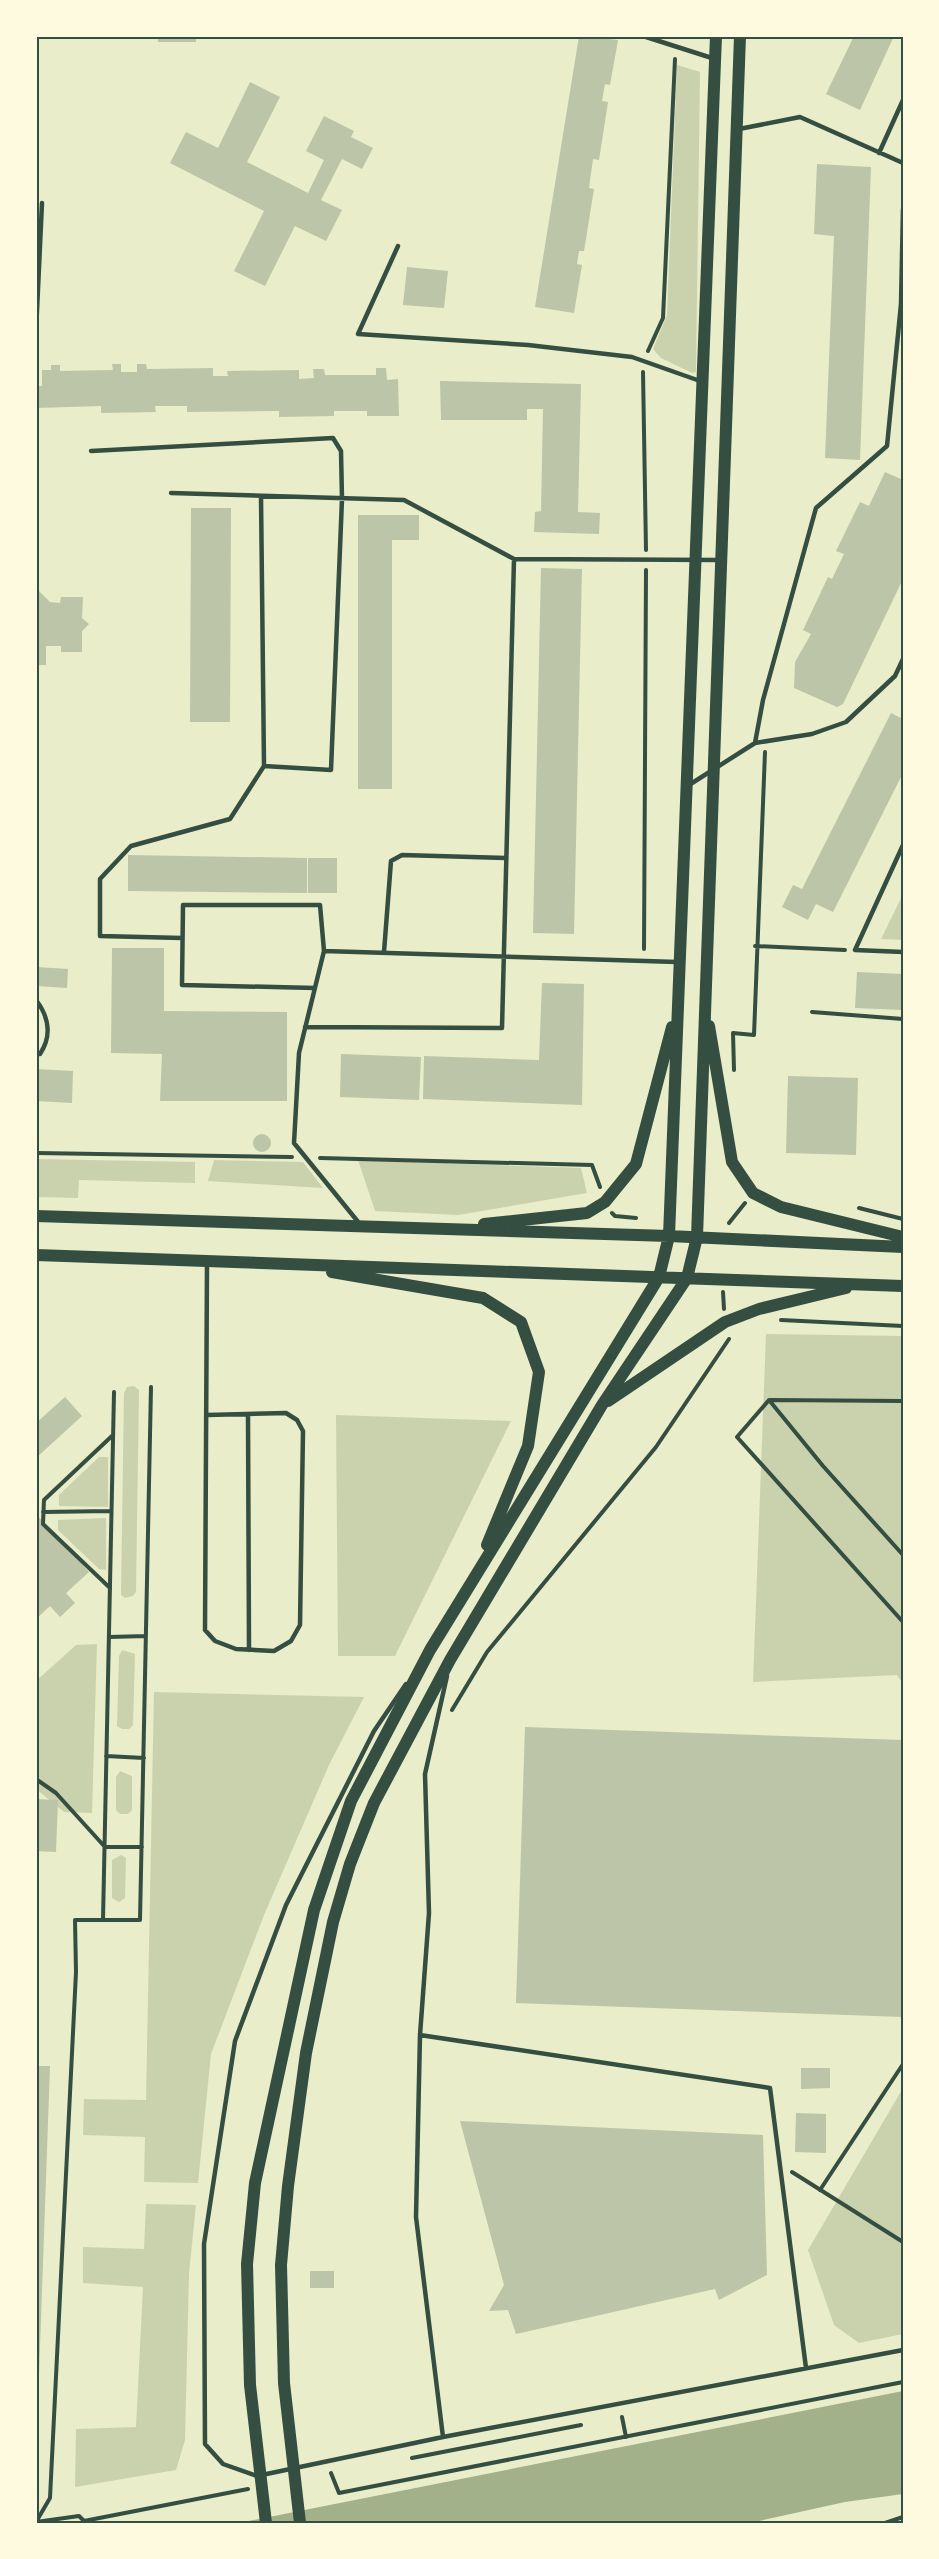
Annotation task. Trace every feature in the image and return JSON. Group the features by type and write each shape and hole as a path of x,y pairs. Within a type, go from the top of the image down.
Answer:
{"main road":[{"path":"266,2523 250,2385 247,2264 255,2183 314,1910 351,1801 430,1650 659,1277 669,1236 716,36"},
{"path":"300,2523 284,2383 281,2265 288,2186 306,2053 333,1922 350,1864 374,1803 450,1660 602,1406 687,1278 697,1237 740,36"},
{"path":"705,1002 732,1162 753,1193 781,1207 903,1237"},
{"path":"440,1229 587,1213 605,1203 636,1164 678,1005"},
{"path":"36,1216 697,1237 903,1247"},
{"path":"36,1256 903,1286"},
{"path":"284,1264 483,1298 520,1322 539,1372 528,1446 473,1580"},
{"path":"602,1406 725,1322 759,1309 861,1285"}],"lane":[{"path":"644,36 715,59"},
{"path":"879,153 903,100"},
{"path":"736,130 800,117 903,163"},
{"path":"36,332 42,203"},
{"path":"755,743 763,700 816,508 887,446 902,304 903,209"},
{"path":"399,246 358,334 528,345 632,357 702,381"},
{"path":"91,451 333,438 341,451 342,499 331,770 264,766"},
{"path":"171,493 404,500 514,559 721,560"},
{"path":"182,938 100,936 100,879 131,846 230,819 264,766 261,496"},
{"path":"305,1027 502,1028 514,559"},
{"path":"687,786 755,743 812,734 846,722 896,676 903,659"},
{"path":"896,676 903,679"},
{"path":"903,844 855,950 903,952"},
{"path":"384,952 392,861 402,855 506,858"},
{"path":"315,988 182,985 183,905 320,905 324,951 315,988 305,1027 299,1053 294,1143 362,1226"},
{"path":"324,951 680,962"},
{"path":"36,1000 43,1009 49,1030 47,1044 40,1054 36,1054"},
{"path":"207,1261 205,1630 215,1641 236,1649 274,1651 291,1641 300,1625 303,1431 297,1420 286,1413 207,1415"},
{"path":"248,1414 249,1650"},
{"path":"430,1650 374,1731 331,1814 286,1905 234,2041 204,2244 205,2444 223,2464 257,2476 444,2437 903,2350"},
{"path":"444,2437 416,2217 420,2035 429,1913 425,1774 450,1660"},
{"path":"420,2035 770,2088 806,2368"}],"path":[{"path":"644,961 646,560 643,361 663,318 676,46"},
{"path":"734,1080 733,1034 754,1035 755,946 766,743"},
{"path":"755,946 855,950"},
{"path":"812,1012 903,1019"},
{"path":"36,1153 305,1157 592,1165 605,1203 615,1216 670,1221"},
{"path":"727,1225 753,1193"},
{"path":"852,1207 903,1218"},
{"path":"779,1320 903,1326"},
{"path":"434,1739 487,1652 656,1447 728,1339 735,1336"},
{"path":"36,2522 50,2498 76,1972 75,1920 140,1920 151,1387"},
{"path":"103,1920 114,1392"},
{"path":"770,1400 823,1466 903,1555"},
{"path":"903,1401 770,1400 737,1437 903,1622"},
{"path":"110,1588 44,1524 43,1512 45,1500 113,1435"},
{"path":"43,1512 111,1511"},
{"path":"109,1637 146,1636"},
{"path":"106,1756 144,1758"},
{"path":"36,1779 56,1793 105,1847 142,1847"},
{"path":"820,2190 903,2064"},
{"path":"779,2165 903,2242"},
{"path":"332,2473 339,2493 903,2382"},
{"path":"610,2419 633,2415"},
{"path":"622,2417 626,2436"},
{"path":"401,2460 587,2424"},
{"path":"324,2475 343,2471"},
{"path":"36,2522 79,2516 84,2521 249,2489"},
{"path":"885,2523 903,2517"}],"shaded area":[{"path":"677,65 700,72 696,372 692,373 661,358 653,349 667,315"},
{"path":"903,894 903,940 881,939"},
{"path":"36,1159 195,1162 195,1183 79,1180 78,1198 36,1197"},
{"path":"214,1160 303,1162 323,1188 208,1181"},
{"path":"358,1160 581,1168 587,1193 458,1215 375,1211"},
{"path":"766,1334 903,1336 903,1684 897,1675 753,1682"},
{"path":"134,1386 139,1390 136,1592 133,1596 125,1598 121,1595 124,1393 127,1387"},
{"path":"336,1415 511,1421 395,1656 338,1656"},
{"path":"99,1457 108,1457 108,1507 59,1506 59,1495"},
{"path":"106,1518 106,1570 99,1569 58,1530 58,1520"},
{"path":"97,1644 92,1813 64,1812 36,1789 36,1681 76,1645"},
{"path":"122,1650 135,1654 133,1725 129,1729 117,1726 119,1656"},
{"path":"154,1692 364,1697 329,1765 264,1915 211,2054 198,2183 144,2182 145,2137 83,2135 84,2099 146,2100"},
{"path":"120,1771 132,1776 132,1810 128,1814 120,1814 116,1810 116,1777"},
{"path":"121,1855 126,1858 125,1898 119,1902 112,1898 112,1860"},
{"path":"903,2088 903,2334 859,2343 834,2325 808,2250"},
{"path":"146,2204 196,2205 189,2273 185,2440 176,2470 75,2487 76,2429 136,2427 143,2287 83,2283 83,2247 144,2249"},
{"path":"903,2391 903,2494 845,2502 750,2523 239,2523"}],"building":[{"path":"158,36 196,36 196,42 158,42"},
{"path":"579,36 618,40 610,85 605,84 602,101 608,102 599,160 593,159 589,188 594,189 584,251 579,251 577,264 582,265 574,313 535,307"},
{"path":"854,36 894,36 860,110 826,94"},
{"path":"250,82 280,97 247,162 308,193 324,160 306,151 324,116 354,131 351,137 373,148 362,169 342,159 321,200 342,210 326,241 295,226 265,286 234,271 264,211 170,163 186,132 218,148"},
{"path":"817,164 871,167 860,460 825,458 834,236 814,234"},
{"path":"407,267 448,271 444,308 403,305"},
{"path":"112,364 121,364 121,372 137,372 137,364 146,364 147,369 213,368 213,376 228,376 227,371 299,370 299,379 314,378 313,369 324,369 325,375 376,375 376,368 386,368 387,380 398,379 399,416 367,416 367,411 334,411 334,416 279,417 279,411 187,412 187,406 155,406 156,412 101,413 101,406 36,408 36,386 42,386 42,370 51,370 51,365 60,365 60,371 113,370"},
{"path":"440,381 581,384 578,512 600,513 599,534 534,532 535,512 541,511 543,409 527,409 527,420 441,420"},
{"path":"885,472 903,480 903,579 843,704 837,707 794,688 795,662 811,634 803,630 828,577 832,579 844,554 836,551 860,502 869,506"},
{"path":"191,508 231,508 230,722 190,722"},
{"path":"358,515 419,515 419,540 392,540 392,789 358,789"},
{"path":"541,568 582,569 574,934 533,933"},
{"path":"36,588 50,602 60,603 61,597 83,597 82,618 89,624 82,631 82,652 61,652 61,646 46,646 46,665 36,665"},
{"path":"891,713 903,719 903,773 833,912 816,904 808,920 782,907 793,885 802,889"},
{"path":"128,855 307,858 307,893 128,891"},
{"path":"308,858 337,858 337,893 308,893"},
{"path":"112,948 164,948 164,1011 287,1012 287,1101 160,1101 162,1054 111,1053"},
{"path":"36,967 68,969 67,988 36,986"},
{"path":"857,972 903,974 903,1010 855,1008"},
{"path":"542,983 584,984 582,1105 423,1099 424,1056 539,1060"},
{"path":"341,1054 421,1057 419,1100 340,1097"},
{"path":"36,1069 73,1071 72,1103 36,1101"},
{"path":"788,1076 858,1078 856,1155 786,1153"},
{"path":"258,1134 266,1134 271,1139 269,1150 258,1152 253,1147 253,1139"},
{"path":"65,1397 82,1416 36,1458 36,1423"},
{"path":"36,1514 89,1572 66,1593 75,1603 60,1617 50,1606 36,1619"},
{"path":"525,1727 903,1740 903,2017 516,2003"},
{"path":"36,1799 58,1800 56,1852 36,1851"},
{"path":"36,2066 50,2066 38,2404 36,2404"},
{"path":"801,2068 830,2068 830,2088 801,2089"},
{"path":"796,2113 826,2114 826,2153 795,2152"},
{"path":"460,2121 763,2135 767,2275 719,2300 715,2289 516,2334 508,2310 489,2311 504,2285"},
{"path":"310,2271 334,2271 334,2288 310,2288"}]}
